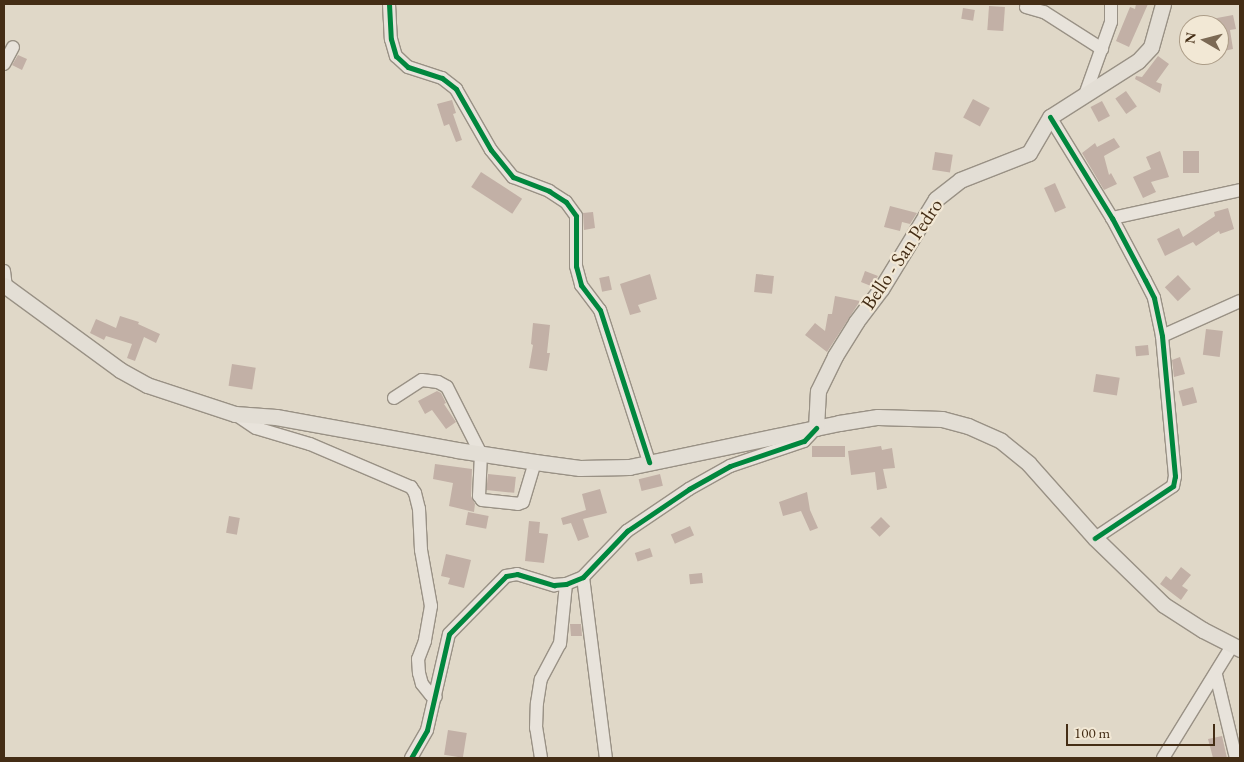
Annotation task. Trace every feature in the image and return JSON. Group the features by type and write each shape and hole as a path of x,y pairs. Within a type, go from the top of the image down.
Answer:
{"main road":[{"name":"Bello - San Pedro","path":"816,428 818,391 835,356 856,322 881,289 936,199 960,180 1029,153 1050,117 1086,92 1138,61 1152,46 1163,4"},
{"path":"5,286 120,370 147,385 235,414 267,416 535,462 580,468 629,468 816,428 878,418 911,417 942,419 968,426 1000,441 1029,464 1096,538 1164,605 1236,647"}],"street":[{"path":"389,4 391,39 396,56 408,67 442,78 456,89 491,150 513,177 549,190 566,202 576,216 576,266 581,285 600,310 650,462"},
{"path":"1086,92 1111,22 1111,4"},
{"path":"1026,7 1044,12 1102,49"},
{"path":"4,64 13,47"},
{"path":"1050,117 1112,218 1154,298 1162,336 1175,476 1173,486 1096,538"},
{"path":"1112,218 1240,190"},
{"path":"4,271 5,286"},
{"path":"1162,336 1240,301"},
{"path":"394,398 422,380 438,382 447,387 481,454 479,496 482,500 518,504 523,502 535,462"},
{"path":"235,414 256,428 310,444 411,487 415,493 419,509 421,550 431,606 425,641 418,660 419,673 422,684 431,695 436,697"},
{"path":"411,758 427,730 449,634 506,576 516,574 554,585 566,584 584,577 626,531 689,489 730,466 804,441 816,428"},
{"path":"584,577 606,758"},
{"path":"541,758 536,728 536,703 541,679 560,644 566,584"},
{"path":"1164,758 1216,675 1236,647"},
{"path":"1216,675 1236,758"}],"building":[{"path":"1136,4 1148,4 1129,47 1116,41 1130,7 1135,9"},
{"path":"989,6 1005,7 1003,31 987,30"},
{"path":"963,8 975,10 973,21 961,19"},
{"path":"1233,15 1236,29 1230,30 1233,49 1229,50 1229,16"},
{"path":"18,55 27,59 22,70 12,65"},
{"path":"1158,56 1169,64 1156,82 1162,84 1160,93 1135,79 1136,76 1142,77"},
{"path":"1126,91 1137,107 1126,114 1115,98"},
{"path":"973,99 990,108 980,126 963,118"},
{"path":"452,100 456,113 453,114 462,140 456,142 449,124 444,126 437,104"},
{"path":"1102,101 1110,116 1099,122 1091,107"},
{"path":"1114,138 1120,147 1104,156 1109,175 1111,173 1117,184 1104,190 1082,153 1095,143 1097,147"},
{"path":"1160,151 1169,177 1151,182 1156,192 1143,198 1133,177 1151,169 1146,157"},
{"path":"1183,151 1199,151 1199,173 1183,173"},
{"path":"935,152 953,155 950,173 932,170"},
{"path":"481,172 522,199 512,214 471,187"},
{"path":"1055,183 1066,208 1055,213 1044,188"},
{"path":"890,206 917,213 910,224 902,222 900,231 884,227"},
{"path":"1228,208 1234,229 1220,234 1219,231 1196,246 1193,242 1165,256 1157,239 1179,228 1183,237 1215,216 1214,212"},
{"path":"593,212 595,228 584,230 583,213"},
{"path":"865,271 878,276 871,286 861,282"},
{"path":"650,274 657,299 638,305 641,312 630,315 620,284"},
{"path":"756,274 774,276 772,294 754,292"},
{"path":"1178,275 1191,289 1178,301 1165,287"},
{"path":"609,276 612,290 602,292 599,278"},
{"path":"835,296 860,301 827,352 805,335 815,323 825,331 828,314 832,314"},
{"path":"120,316 139,322 138,324 160,334 156,343 144,337 135,361 127,358 132,344 106,336 104,340 90,333 96,319 116,328"},
{"path":"533,323 550,325 547,353 550,353 547,371 529,368 533,345 531,344"},
{"path":"1206,329 1223,331 1220,357 1203,355"},
{"path":"1148,345 1149,355 1136,356 1135,346"},
{"path":"1180,357 1185,374 1174,377 1172,360"},
{"path":"232,364 256,368 252,389 229,386"},
{"path":"1096,374 1120,378 1117,396 1093,392"},
{"path":"1193,387 1197,402 1183,406 1179,391"},
{"path":"437,391 441,393 446,403 444,404 456,422 446,429 432,410 425,414 418,401"},
{"path":"812,446 845,446 845,457 812,457"},
{"path":"881,446 882,450 892,448 895,468 883,469 887,488 877,490 875,472 851,475 848,451"},
{"path":"435,464 472,469 471,496 475,504 474,512 449,506 453,483 433,479"},
{"path":"488,474 516,477 514,493 486,490"},
{"path":"660,474 663,486 642,491 639,479"},
{"path":"600,489 607,513 583,519 589,537 578,541 571,523 563,525 561,518 586,510 582,494"},
{"path":"807,492 810,510 818,528 810,531 801,511 783,516 779,502"},
{"path":"468,512 489,516 486,529 466,525"},
{"path":"229,516 240,518 237,535 226,533"},
{"path":"881,517 890,526 880,537 870,528"},
{"path":"529,521 540,522 539,533 548,534 544,563 525,561"},
{"path":"690,526 694,535 675,544 671,535"},
{"path":"650,548 653,557 638,562 635,553"},
{"path":"446,554 471,560 464,588 448,584 450,578 441,576"},
{"path":"1181,567 1191,575 1182,586 1188,590 1181,600 1160,584 1166,576 1171,580"},
{"path":"702,573 703,583 690,584 689,574"},
{"path":"570,624 581,624 582,636 571,636"},
{"path":"448,730 467,733 463,758 444,755"},
{"path":"1222,736 1227,758 1213,758 1208,739"}],"cycle path":[{"path":"389,4 391,39 396,56 408,67 442,78 456,89 491,150 513,177 549,191 566,202 576,216 576,266 581,285 600,310 649,462"},
{"path":"1050,117 1112,218 1145,280 1154,298 1162,336 1175,476 1173,486 1095,538"},
{"path":"411,758 427,730 449,634 506,576 517,574 554,585 566,584 583,577 627,531 689,489 730,466 804,441 816,428"}]}
